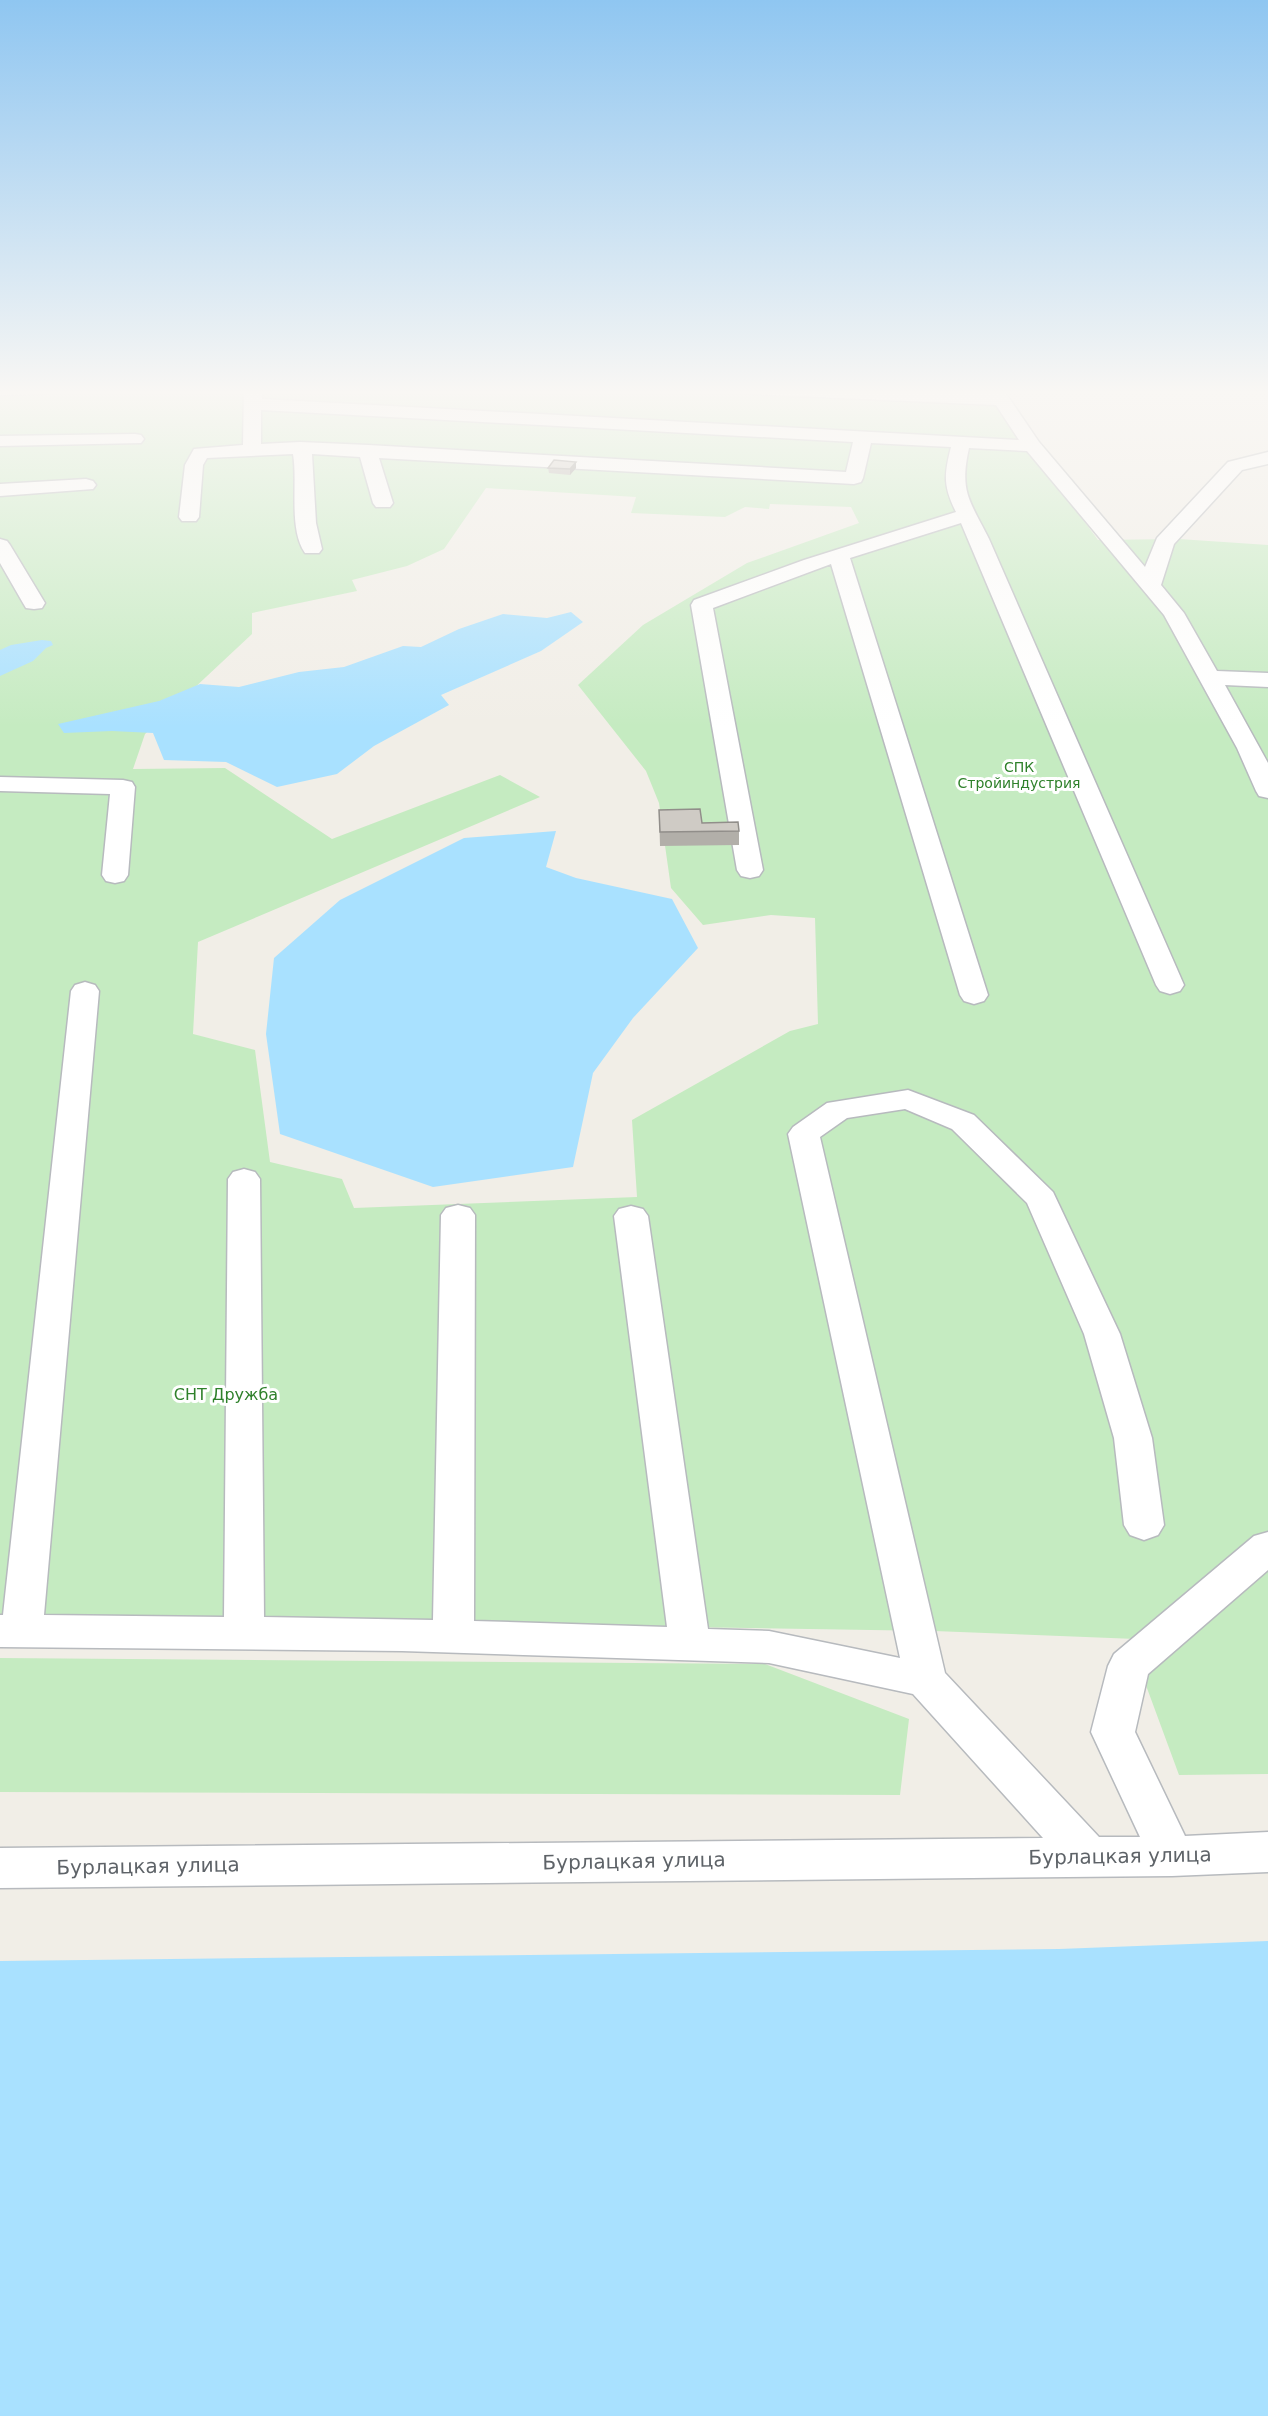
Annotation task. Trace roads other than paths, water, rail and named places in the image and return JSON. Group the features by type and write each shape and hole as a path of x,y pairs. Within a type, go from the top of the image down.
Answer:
{"street":[{"path":"189,517 190,502"},
{"path":"305,502 306,523 312,549"},
{"path":"960,502 984,549 1170,985"},
{"path":"1079,502 1173,613 1249,748 1268,791"},
{"path":"1150,585 1164,542 1201,502"},
{"path":"750,870 702,605 839,556 967,515"},
{"path":"0,545 34,603"},
{"path":"839,556 974,995"},
{"path":"1210,678 1268,680"},
{"path":"0,784 123,787 115,875"},
{"path":"85,991 11,1631 453,1637 769,1647 926,1680"},
{"path":"1088,1857 926,1680 804,1134 838,1110 908,1099 963,1122 1041,1199 1102,1334 1133,1438 1144,1525"},
{"path":"244,1179 244,1633"},
{"path":"453,1637 458,1215"},
{"path":"631,1216 690,1644"},
{"path":"1172,1856 1113,1732 1129,1666 1268,1547"},
{"name":"Бурлацкая улица","path":"0,1868 1172,1856 1268,1852"}],"water":[{"path":"571,612 583,622 541,651 441,695 449,705 374,746 337,774 277,787 226,762 164,760 153,733 112,731 64,733 58,724 159,701 200,684 239,687 299,672 344,667 403,646 421,647 459,629 503,614 547,618"},
{"path":"42,640 51,641 53,645 46,648 33,661 0,676 0,650 11,645"},
{"path":"556,831 546,867 576,878 672,899 698,948 633,1018 593,1073 573,1167 433,1187 280,1134 266,1034 274,958 340,900 464,838"},
{"path":"1268,1941 1268,2416 0,2416 0,1961 1059,1949"}],"park label":[{"name":"СПК Стройиндустрия","path":"1019,776"},
{"name":"СНТ Дружба","path":"226,1394"}]}
